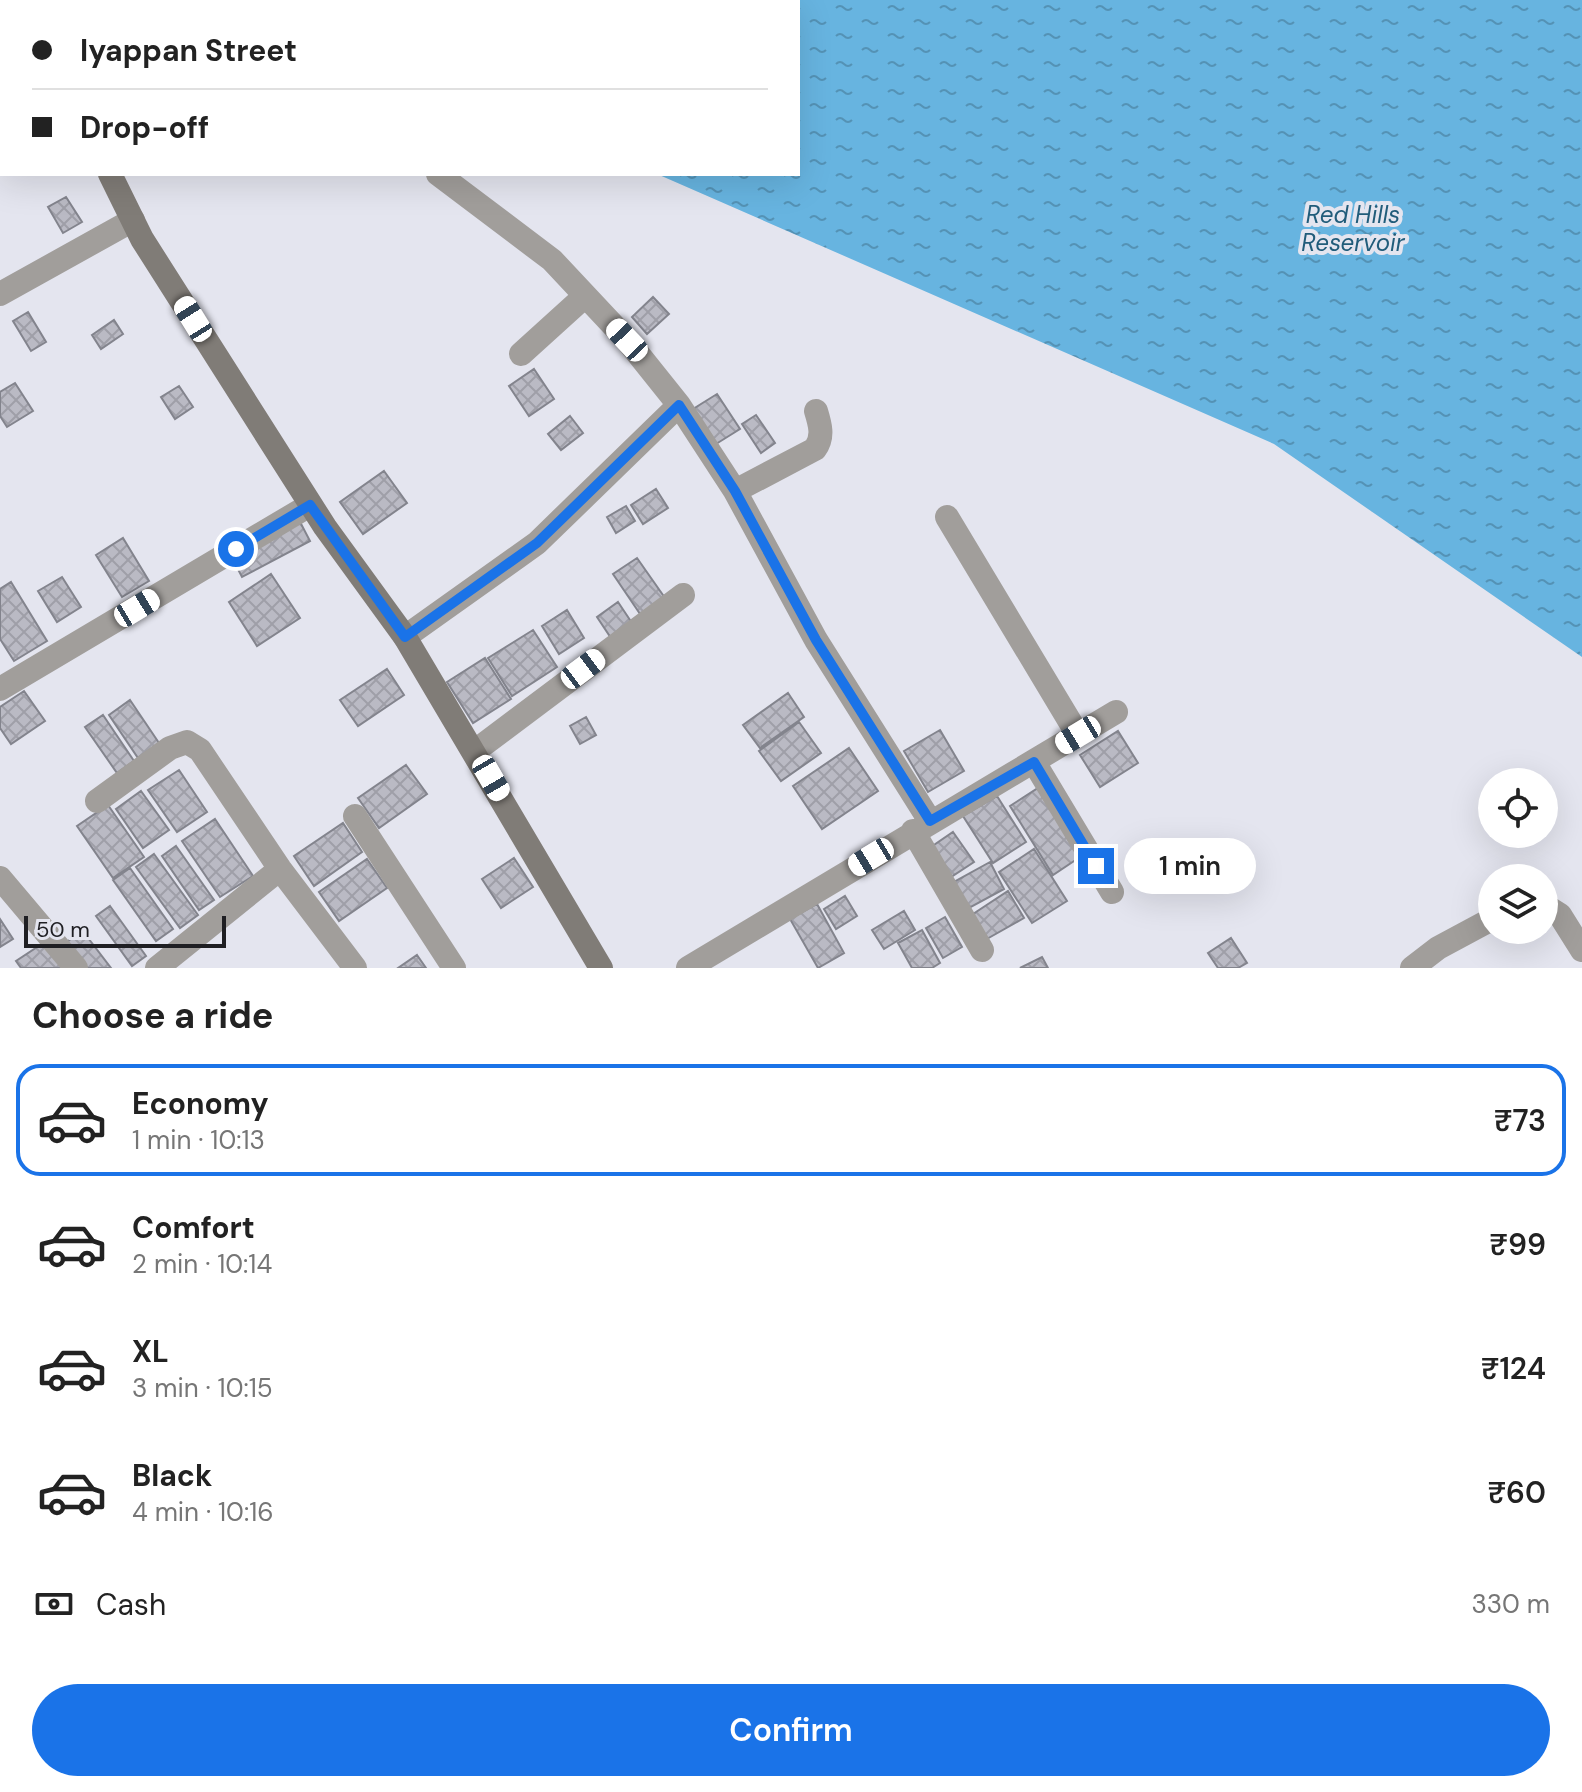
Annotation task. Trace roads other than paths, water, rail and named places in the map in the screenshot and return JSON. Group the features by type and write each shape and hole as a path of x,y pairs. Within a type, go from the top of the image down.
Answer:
{"street":[{"path":"111,176 133,220 310,505 405,637 601,968"},
{"path":"441,176 552,260 679,405 735,491 922,826 982,950"},
{"path":"2,288 133,220"},
{"path":"521,354 585,296"},
{"path":"405,637 537,543 679,405"},
{"path":"735,491 815,449 820,442 821,429 816,411"},
{"path":"0,689 310,505"},
{"path":"947,517 1078,735"},
{"path":"475,751 683,595"},
{"path":"688,968 1116,712"},
{"path":"97,801 170,748 187,742 200,750 280,869 355,968"},
{"path":"1034,762 1112,892"},
{"path":"355,816 454,968"},
{"path":"157,968 280,869"},
{"path":"0,878 76,968"},
{"path":"1558,914 1582,950"},
{"path":"1412,968 1444,958 1478,930"}],"water":[{"name":"Red Hills Reservoir","path":"800,0 1582,0 1582,657 1274,444 662,176 800,176"}]}
